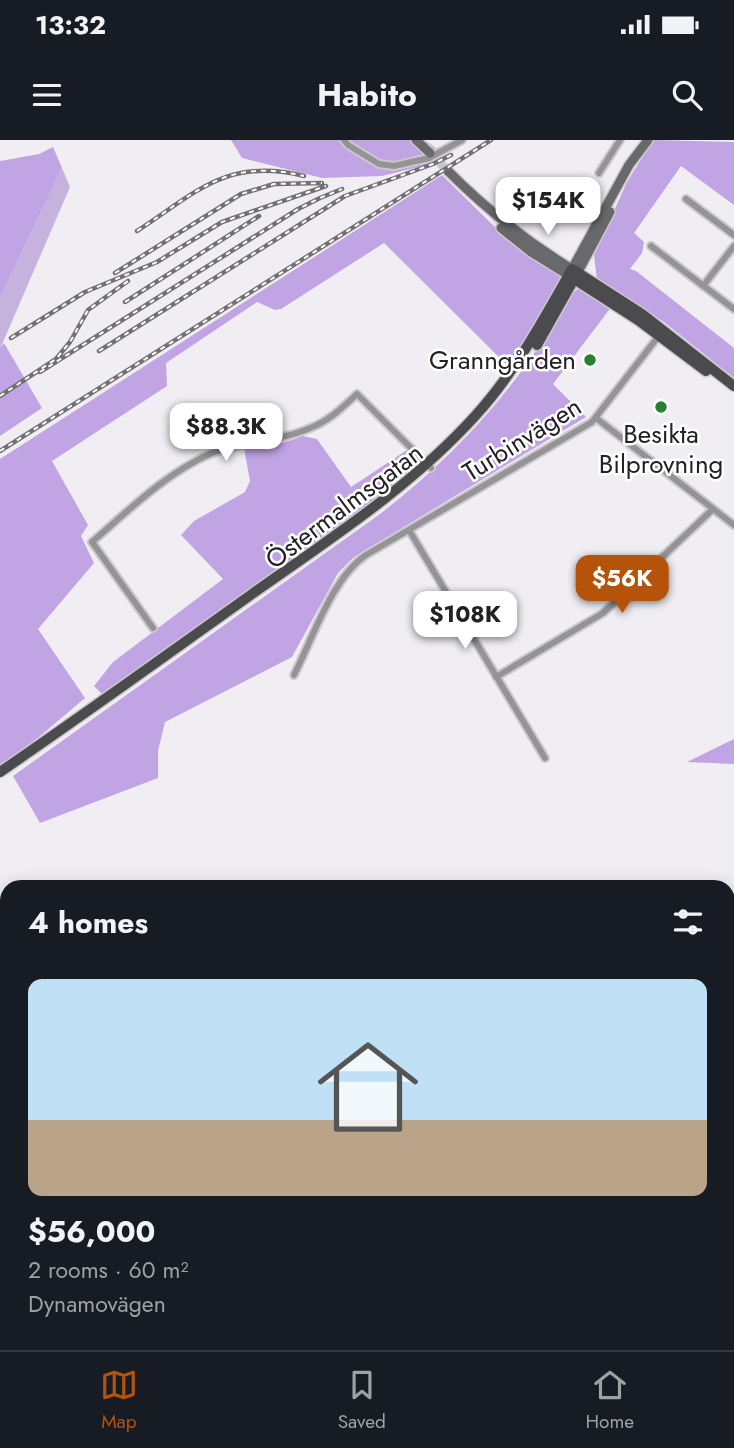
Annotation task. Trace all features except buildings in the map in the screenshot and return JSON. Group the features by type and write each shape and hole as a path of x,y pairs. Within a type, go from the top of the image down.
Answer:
{"main road":[{"path":"573,274 662,332 734,388"},
{"name":"Östermalmsgatan","path":"0,780 388,504 429,466 509,375 573,274"},
{"name":"Östermalmsgatan","path":"0,772 429,466"}],"street":[{"path":"344,140 379,164 394,166 429,158 462,140"},
{"path":"416,140 430,153"},
{"path":"599,173 620,140"},
{"name":"Östermalmsgatan","path":"573,274 625,172 646,143"},
{"path":"448,171 485,208 573,274"},
{"path":"686,199 734,235"},
{"path":"651,246 734,309"},
{"path":"703,286 734,246"},
{"name":"Turbinvägen","path":"294,675 347,572 366,555 596,418 662,332"},
{"path":"153,628 92,542 145,497 190,465 233,445 310,429 332,416 357,394 429,466"},
{"path":"596,418 734,525"},
{"path":"496,677 603,613 713,509"},
{"path":"409,530 545,758"}],"shaded area":[{"path":"231,140 425,140 438,150 442,157 431,164 382,176 322,178 242,158"},
{"path":"653,140 734,142 734,205 681,166 634,233 644,242 642,253 630,269 734,348 734,378 664,322 597,280 594,255 627,182"},
{"path":"53,147 62,168 0,298 0,161 39,154"},
{"path":"62,168 70,187 0,349 0,298"},
{"path":"442,175 508,240 560,276 561,280 510,368 384,243 281,309 275,310 257,302 166,363 167,386 52,461 88,525 81,536 94,563 38,629 85,698 0,770 0,459"},
{"path":"581,288 612,306 553,384 586,417 354,557 338,573 292,657 165,722 158,751 158,778 40,823 13,776 380,514 426,476 468,435 506,391 541,343 570,296"},
{"path":"4,343 42,408 0,436 0,348"},
{"path":"303,436 317,439 351,487 407,450 415,464 412,470 377,500 103,695 94,686 113,662 223,579 181,535 194,521 245,492 250,481 244,448 286,442"},
{"path":"734,739 734,764 687,762"}],"tunnel":[{"path":"430,153 448,171"}],"railway":[{"path":"0,451 491,140"},
{"path":"99,351 345,196 451,155"},
{"path":"137,231 196,191 233,175 277,171 304,176"},
{"path":"115,273 241,194 274,184 322,183"},
{"path":"11,338 85,292 157,262 222,222 326,186"},
{"path":"40,372 298,209 342,189"},
{"path":"125,302 259,216"},
{"path":"0,396 56,359 70,342 88,310 128,281"}],"place":[{"name":"Granngården","path":"590,360"},
{"name":"Besikta Bilprovning","path":"661,407"}]}
